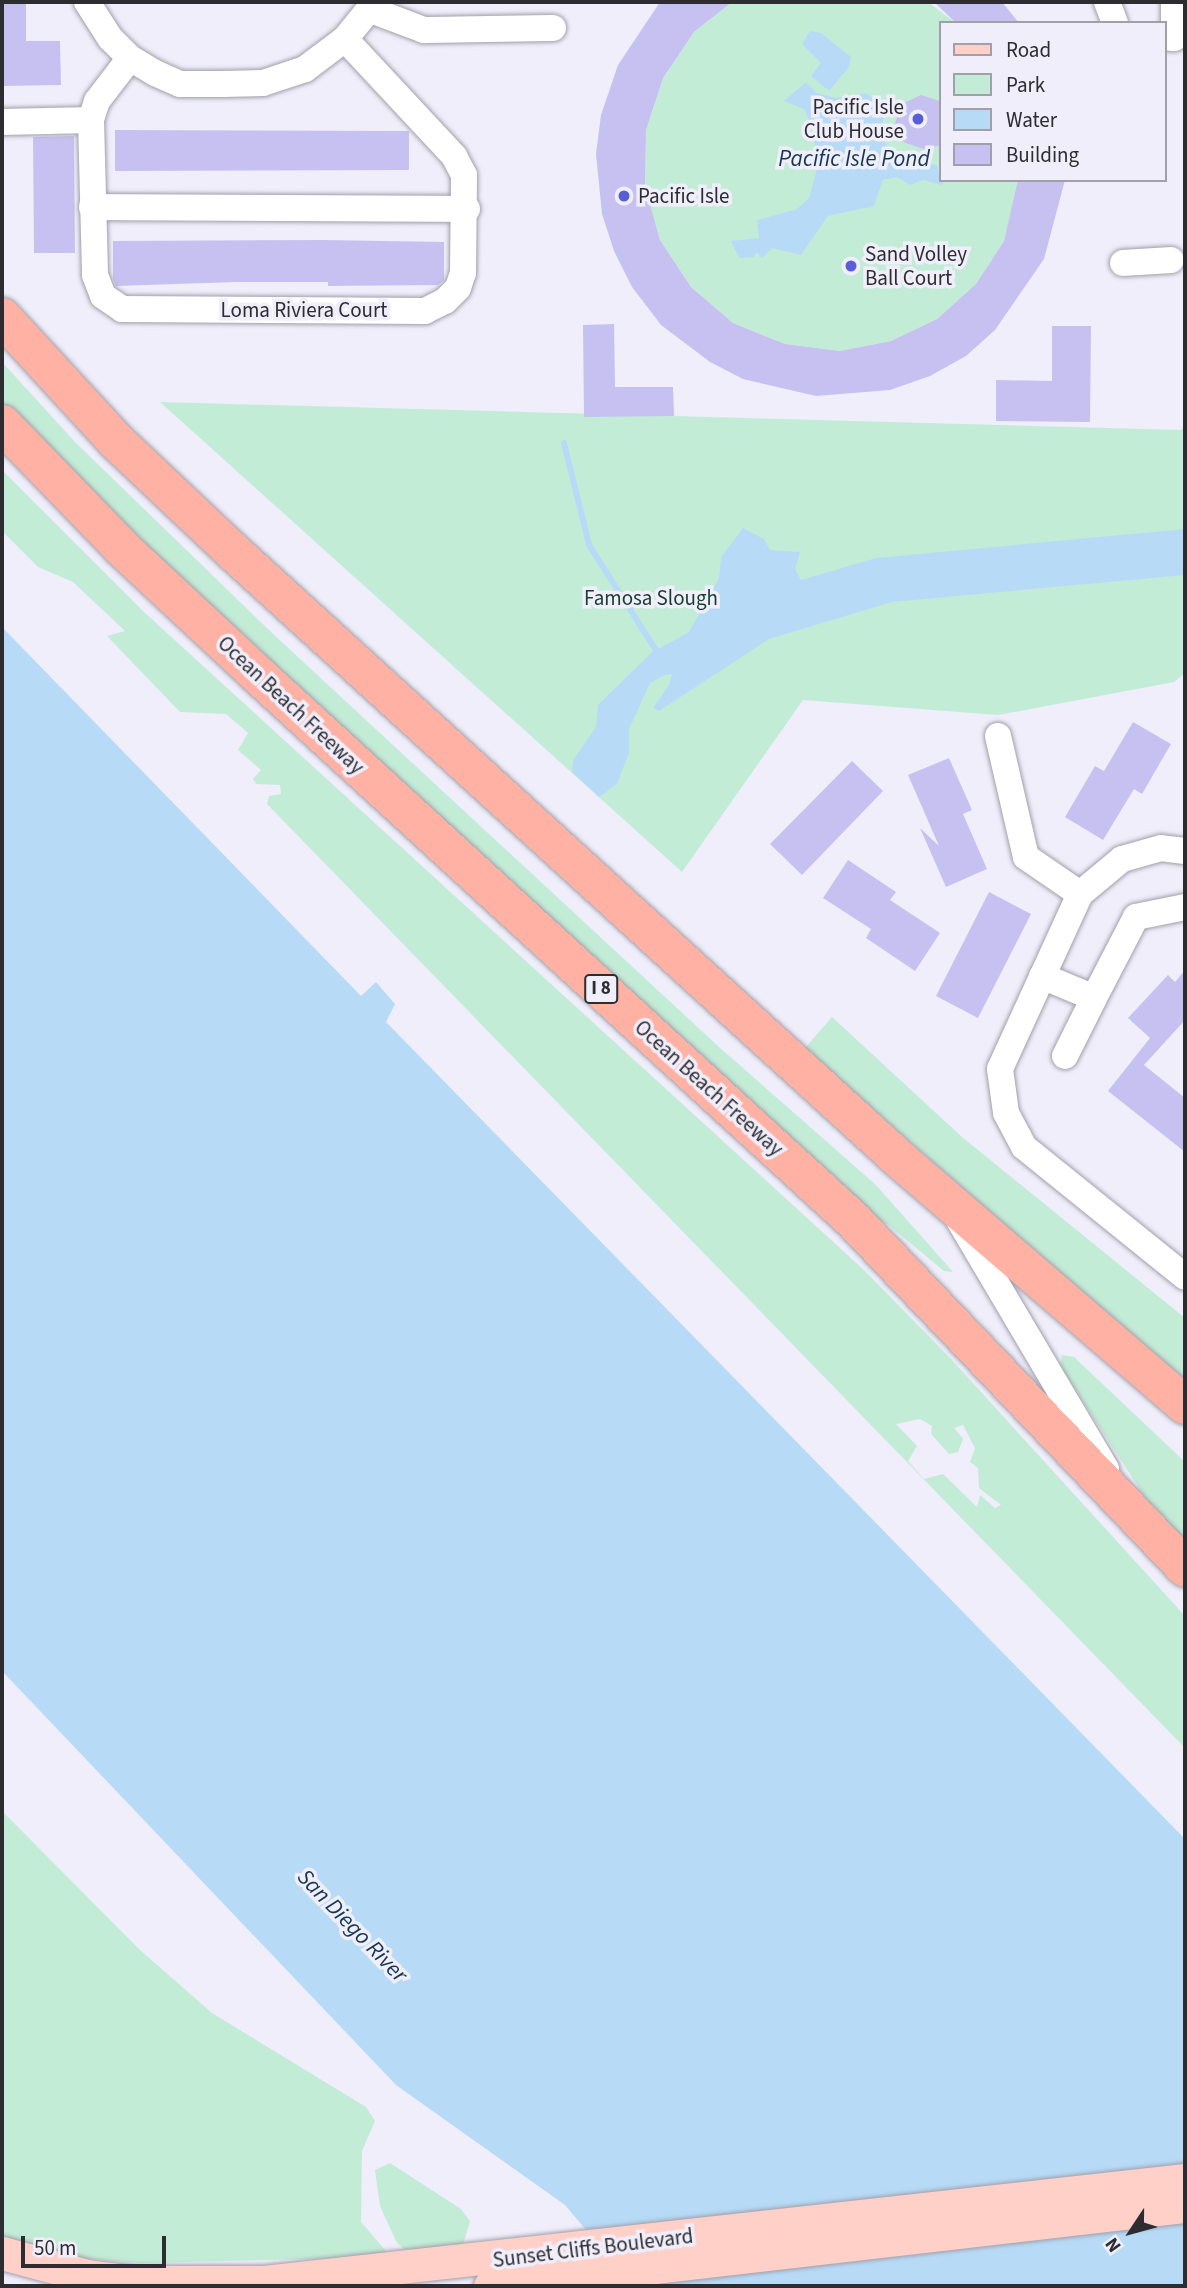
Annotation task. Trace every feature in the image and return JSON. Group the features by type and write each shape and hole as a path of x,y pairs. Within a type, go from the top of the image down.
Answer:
{"highway":[{"path":"2,317 116,441 228,547 947,1200 1185,1405"},
{"name":"Ocean Beach Freeway","path":"2,424 121,547 237,656 853,1220 1126,1503 1185,1568"}],"main road":[{"name":"Sunset Cliffs Boulevard","path":"2,2253 88,2276 182,2284 264,2282 519,2256 1185,2180"},
{"name":"Sunset Cliffs Boulevard","path":"490,2286 1185,2206"}],"street":[{"path":"88,2 130,58 180,84 262,83 305,69 345,39 373,6 424,30 553,28"},
{"path":"1107,2 1114,21"},
{"path":"1166,37 1174,38 1174,2"},
{"name":"Loma Riviera Court","path":"130,58 97,101 91,120 92,207 97,286 122,309 425,311 458,288 467,209 461,164 345,39"},
{"path":"2,122 91,120"},
{"path":"92,207 467,209"},
{"path":"1123,263 1171,260"},
{"path":"998,736 1026,857 1080,894"},
{"path":"1185,850 1161,849 1122,859 1080,894 1000,1069 1006,1113 1024,1147 1185,1277"},
{"path":"1065,1056 1136,917 1185,907"},
{"path":"1042,976 1094,998"},
{"path":"947,1200 1126,1503"}],"green space":[{"path":"732,2 928,2 953,21 939,21 939,182 1018,182 1004,241 976,284 937,319 891,341 840,351 785,344 733,323 691,287 660,240 645,186 646,130 663,78 694,32"},
{"path":"2,362 75,442 272,633 719,1047 876,1185 953,1272 944,1271 887,1224 865,1213 72,480 2,402"},
{"name":"Famosa Slough","path":"160,402 1181,430 1185,426 1185,673 1174,682 998,715 803,700 682,872"},
{"path":"2,470 144,612 864,1270 951,1359 1185,1616 1185,1748 267,804 269,796 281,794 280,785 256,784 253,779 261,770 238,750 248,733 226,714 180,712 107,636 125,631 73,582 38,567 2,531","holes":["920,1419 932,1426 931,1434 949,1454 958,1452 963,1439 954,1428 963,1425 975,1448 970,1462 978,1468 979,1488 1001,1505 995,1508 980,1495 977,1507 943,1474 924,1479 908,1461 917,1446 896,1424"]},
{"path":"832,1017 962,1137 1185,1318 1185,1383 804,1049"},
{"path":"1062,1355 1074,1357 1185,1462 1185,1548 1156,1514 1060,1366"},
{"path":"2,1811 140,1950 212,2013 366,2107 375,2121 362,2151 361,2222 391,2257 141,2263 66,2257 2,2241"},
{"path":"390,2163 461,2209 470,2221 463,2245 407,2251 397,2243 380,2206 375,2170"}],"water":[{"path":"810,31 821,33 851,57 849,67 829,91 811,76 821,63 802,44"},
{"name":"Pacific Isle Pond","path":"806,82 817,93 835,98 866,93 875,101 886,102 881,132 888,148 903,160 937,165 939,182 944,182 942,185 923,180 910,185 897,177 883,180 874,206 828,216 801,255 772,248 762,258 756,252 754,257 739,258 731,241 759,238 757,220 797,209 809,198 818,165 813,129 804,109 784,101"},
{"path":"743,528 764,539 770,550 800,552 795,569 801,580 876,558 1185,529 1185,575 892,602 769,639 659,711 653,708 669,685 672,674 665,675 650,683 629,729 629,753 617,784 599,797 572,772 573,760 596,727 598,705 651,653 689,632 719,578 721,557"},
{"name":"San Diego River","path":"2,627 361,996 376,982 395,1004 386,1022 1185,1839 1185,2286 633,2286 565,2205 396,2085 2,1671"}],"building":[{"path":"2,2 26,2 26,41 60,41 61,85 2,86"},
{"name":"Pacific Isle","path":"660,2 732,2 694,32 663,78 646,130 645,186 660,240 691,287 733,323 785,344 840,351 891,341 937,319 976,284 1004,241 1018,182 1064,182 1044,259 995,330 966,356 930,376 890,390 816,396 743,379 710,362 661,325 632,287 614,251 602,214 596,154 601,115 618,65"},
{"path":"934,2 1002,2 1017,21 954,21"},
{"name":"Pacific Isle Club House","path":"921,95 939,101 939,145 926,150 903,142 895,123 902,104"},
{"path":"115,130 409,131 409,170 115,171"},
{"path":"74,136 75,253 34,253 33,137"},
{"path":"113,241 444,242 444,280 438,285 328,286 328,282 236,282 116,286 113,279"},
{"path":"614,324 615,387 673,387 674,416 584,417 583,325"},
{"path":"1052,326 1091,326 1090,422 996,421 996,380 1052,381"},
{"path":"1133,722 1171,744 1142,794 1134,789 1103,840 1065,817 1095,766 1104,771"},
{"path":"949,758 972,810 963,814 987,869 946,887 920,828 939,846 908,775"},
{"path":"852,761 883,791 802,875 770,844"},
{"path":"848,860 896,892 890,900 940,933 915,971 866,938 871,929 823,898"},
{"path":"989,892 1031,914 978,1018 936,996"},
{"path":"1185,970 1185,1020 1144,1065 1185,1098 1185,1152 1108,1091 1150,1038 1128,1018 1168,975 1175,982"}],"waterway":[{"path":"564,443 589,545 659,655"}],"place":[{"name":"Pacific Isle Club House","path":"918,119"},
{"name":"Pacific Isle","path":"624,196"},
{"name":"Sand Volley Ball Court","path":"851,266"}]}
